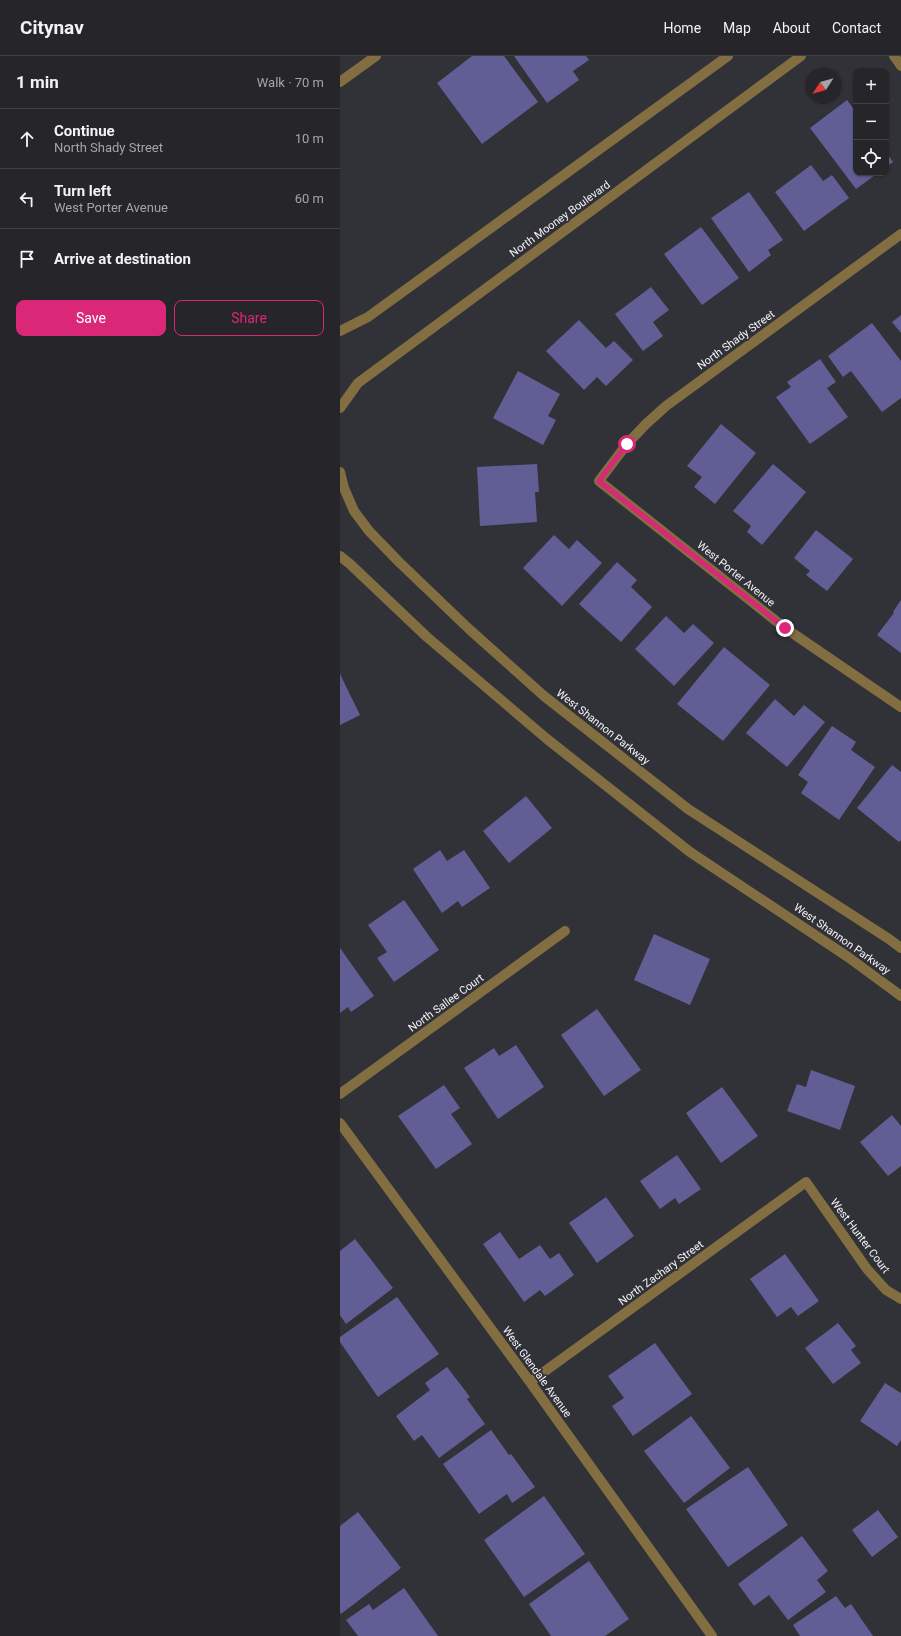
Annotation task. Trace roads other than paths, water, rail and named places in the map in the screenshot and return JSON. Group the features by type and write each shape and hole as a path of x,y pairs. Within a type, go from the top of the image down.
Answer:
{"street":[{"path":"340,82 376,56"},
{"path":"340,331 368,317 728,56"},
{"name":"North Mooney Boulevard","path":"340,408 358,383 801,56"},
{"path":"894,56 901,66"},
{"name":"North Shady Street","path":"599,481 627,444 666,406 901,234"},
{"name":"West Shannon Parkway","path":"340,472 344,488 354,510 369,531 399,562 470,629 544,696 688,809 889,938 901,948"},
{"name":"West Porter Avenue","path":"599,481 785,628 901,706"},
{"name":"West Shannon Parkway","path":"340,556 427,637 541,734 690,852 848,957 901,996"},
{"name":"North Sallee Court","path":"340,1094 565,931"},
{"name":"West Glendale Avenue","path":"340,1123 530,1382 712,1636"},
{"name":"North Zachary Street","path":"530,1382 806,1182"},
{"name":"West Hunter Court","path":"806,1182 867,1269 886,1290 901,1299"}]}
